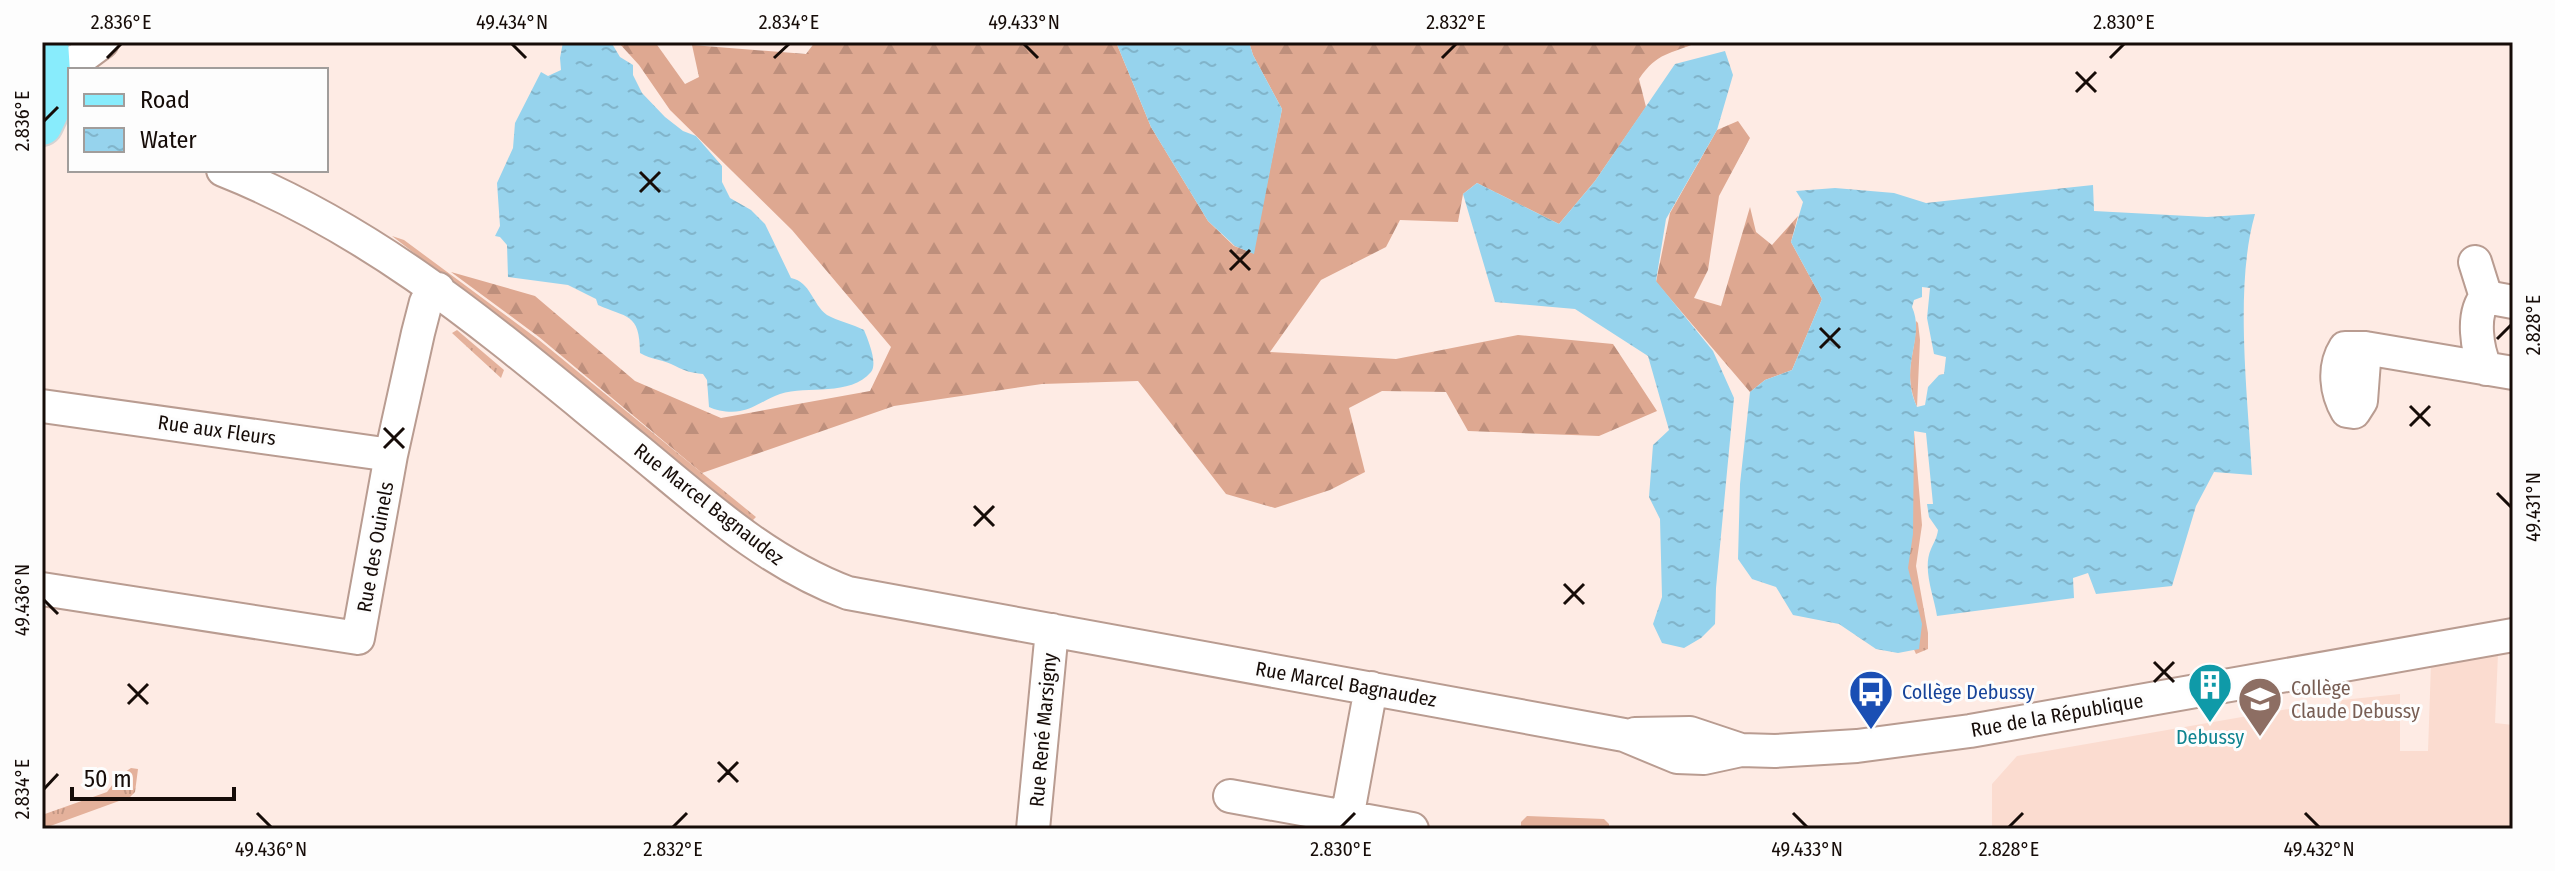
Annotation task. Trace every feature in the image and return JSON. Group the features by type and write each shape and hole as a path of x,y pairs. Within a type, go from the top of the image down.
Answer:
{"street":[{"path":"77,68 102,42"},
{"path":"53,92 68,77"},
{"name":"Rue Marcel Bagnaudez","path":"228,172 298,203 347,230 438,289 758,547 812,580 848,593 1503,713"},
{"path":"2475,262 2499,299 2479,304 2478,352 2500,371"},
{"name":"Rue des Ouinels","path":"42,589 358,638 391,455 426,302 438,289"},
{"path":"2365,348 2500,371"},
{"name":"Rue aux Fleurs","path":"42,406 391,455"},
{"name":"Rue René Marsigny","path":"1033,829 1052,630"},
{"name":"Rue de la République","path":"1503,713 1624,735 1677,757 1704,758 1741,750 1857,746 1970,731 2513,635"},
{"path":"1346,823 1371,688"},
{"path":"1230,796 1346,823 1412,829"}],"shaded area":[{"name":"Collège Claude Debussy","path":"2498,654 2495,723 2513,725 2513,829 1992,829 1992,784 2017,756 2306,706 2313,710 2338,708 2342,700 2400,694 2400,751 2428,751 2431,664"}],"green space":[{"path":"618,42 655,42 685,84 699,77 692,45 806,54 815,42 1116,42 1151,127 1208,221 1234,246 1253,253 1282,109 1249,42 1698,42 1652,63 1639,79 1646,107 1595,181 1559,224 1477,183 1463,194 1458,222 1400,220 1386,247 1321,280 1270,352 1396,359 1518,335 1613,344 1657,411 1599,436 1468,431 1446,392 1382,391 1349,408 1365,472 1330,490 1275,508 1226,494 1138,381 1042,384 894,406 702,473 539,337 451,272 535,296 635,381 721,418 870,391 891,347 792,230 670,110 639,65"},
{"path":"1738,121 1750,138 1719,196 1708,270 1694,298 1721,306 1750,207 1756,232 1772,245 1798,216 1791,242 1822,299 1792,370 1765,380 1750,392 1656,282 1670,213 1717,130"},
{"path":"392,236 404,240 539,340 756,517 751,522 544,353"},
{"path":"1916,321 1920,340 1917,407 1910,373"},
{"path":"457,330 504,370 501,378 452,333"},
{"path":"1914,431 1922,525 1916,566 1928,633 1928,649 1916,654 1911,643 1902,565"},
{"path":"131,768 138,769 135,792 130,797 42,829 42,815 107,792 119,776"},
{"path":"1527,816 1604,819 1609,829 1521,829 1521,822"}],"water":[{"path":"563,42 611,42 620,57 633,65 633,75 642,93 665,117 683,131 696,136 722,166 722,182 730,198 751,210 765,224 791,278 803,284 827,315 864,330 873,357 871,372 862,380 840,388 791,391 740,411 716,410 709,407 707,380 703,374 640,353 637,330 630,318 598,305 596,299 568,285 508,277 507,245 495,236 500,226 497,183 513,148 515,123 541,72 548,76 561,70"},
{"path":"1116,42 1249,42 1282,109 1254,254 1235,246 1208,221 1151,127"},
{"path":"1725,51 1733,75 1717,130 1666,219 1656,281 1713,351 1734,398 1715,624 1701,638 1684,648 1662,643 1653,624 1662,597 1660,519 1649,497 1653,445 1669,430 1648,356 1575,309 1495,302 1463,194 1477,183 1559,224 1595,181 1675,64"},
{"path":"2093,185 2094,211 2207,217 2255,214 2245,275 2244,308 2252,475 2214,472 2196,506 2172,586 2096,594 2088,573 2073,578 2074,598 1937,616 1928,574 1929,557 1938,530 1929,517 1927,504 1933,504 1926,433 1914,431 1913,534 1908,568 1922,624 1919,649 1898,653 1876,649 1839,624 1793,615 1776,587 1752,579 1738,559 1740,484 1750,392 1765,380 1792,370 1822,299 1791,242 1803,202 1796,191 1835,188 1894,193 1926,203","holes":["1922,287 1930,288 1927,318 1934,354 1946,357 1944,374 1928,387 1925,405 1917,407 1910,378 1916,330 1912,307 1914,300 1922,297"]}],"place":[{"name":"Debussy","path":"2210,724"},
{"name":"Collège Debussy","path":"1871,731"},
{"name":"Collège Claude Debussy","path":"2260,738"}]}
